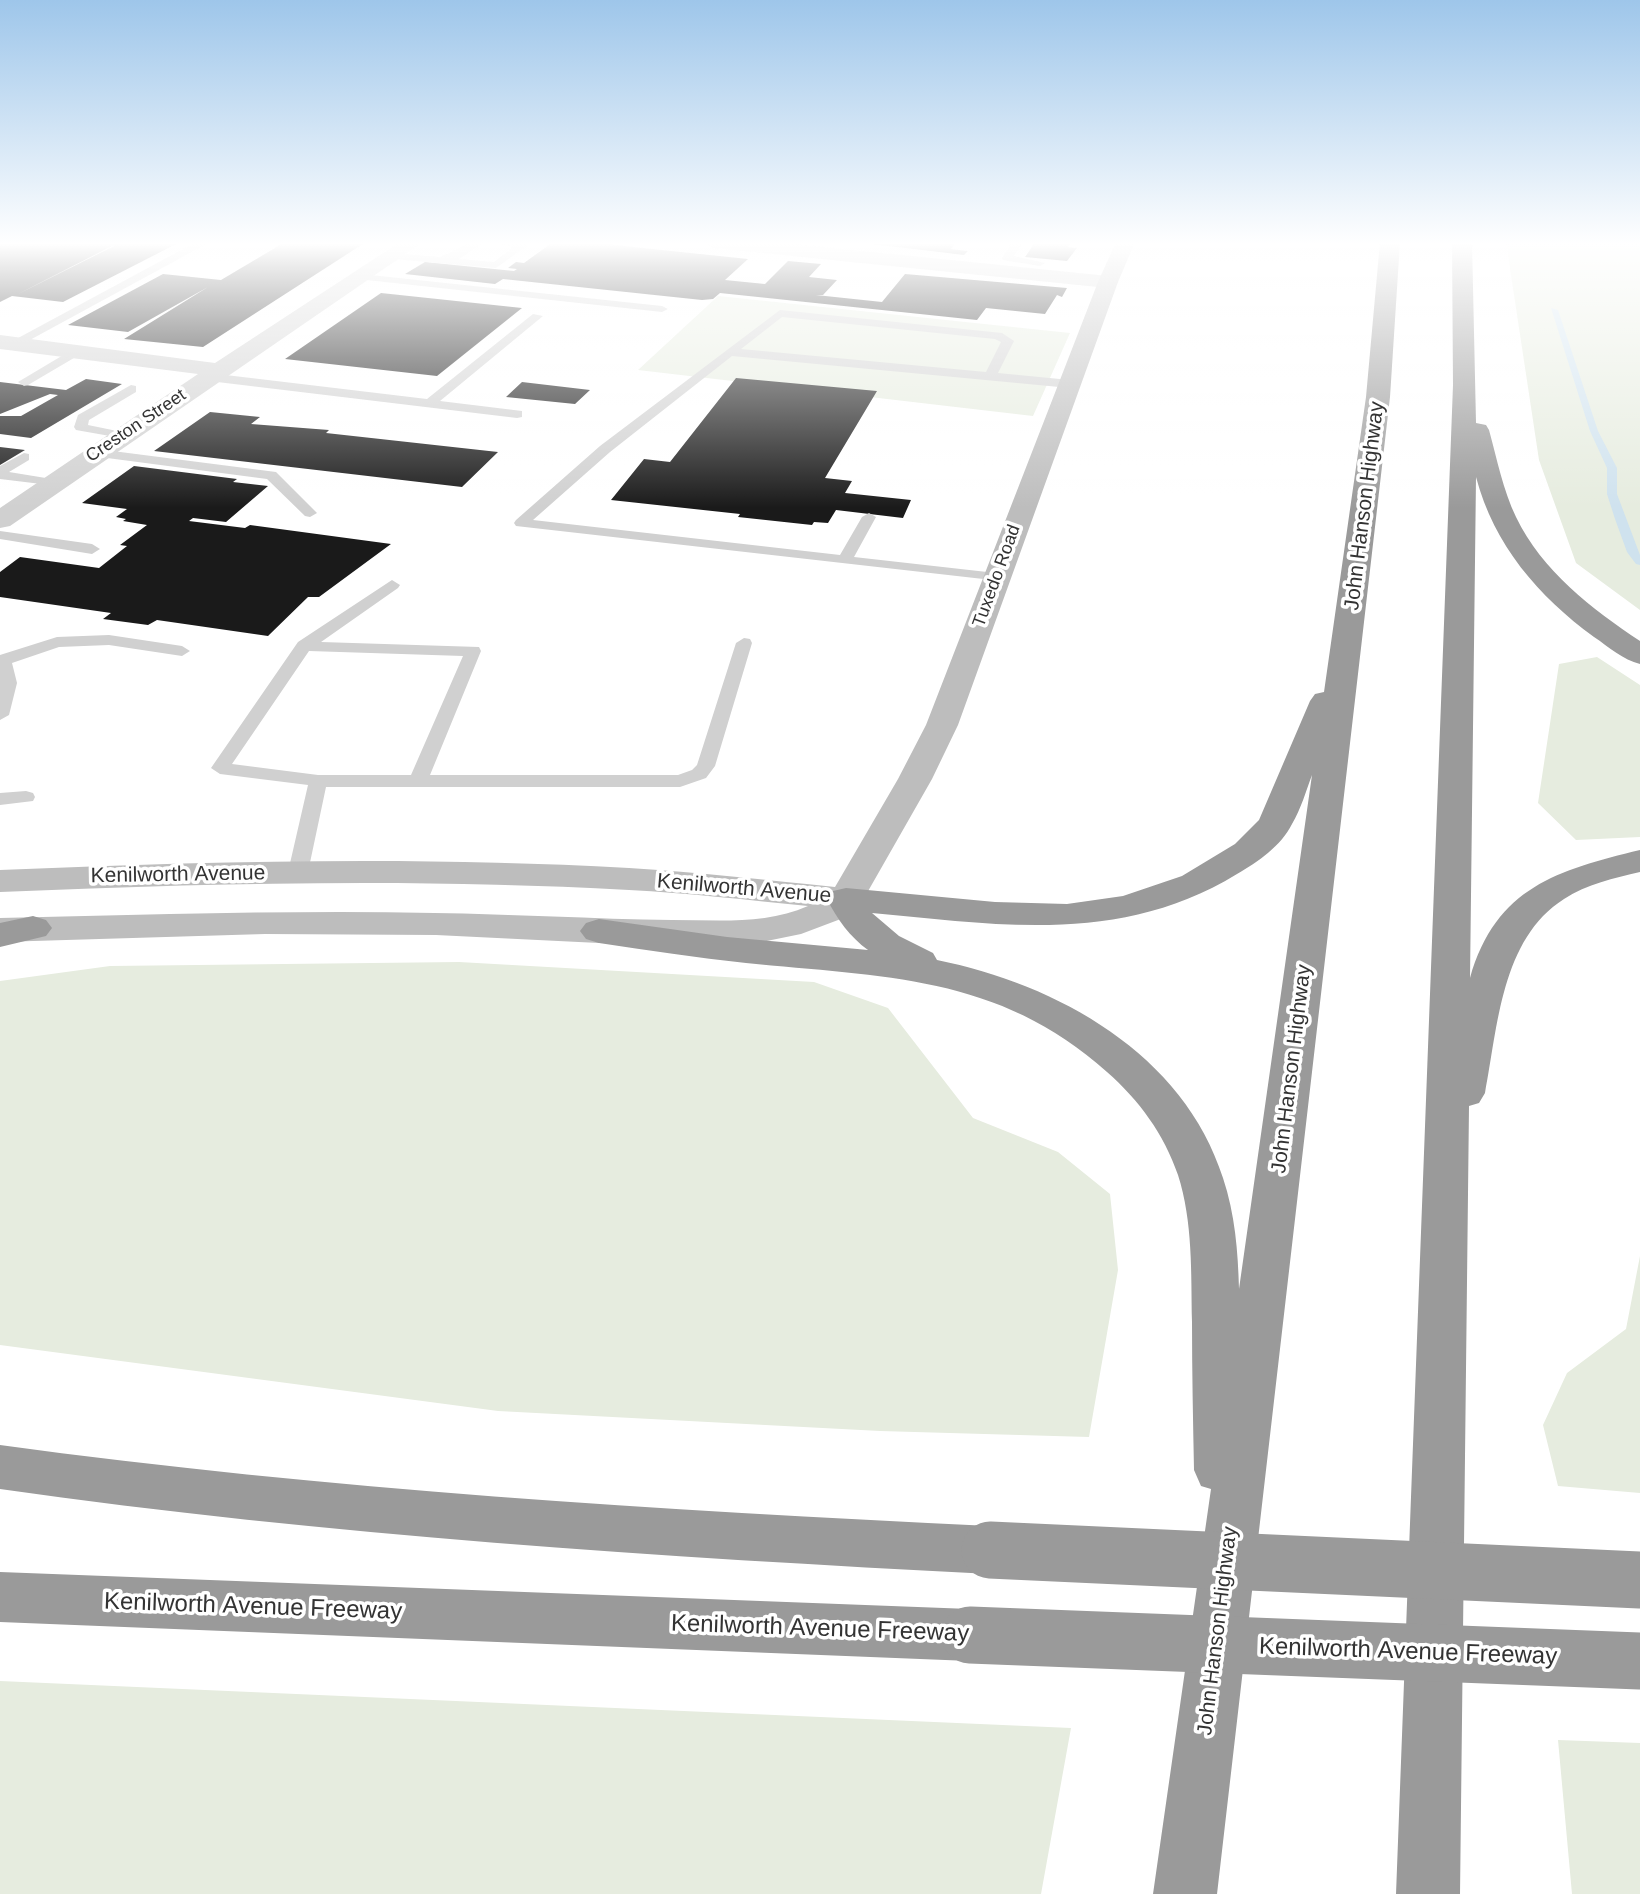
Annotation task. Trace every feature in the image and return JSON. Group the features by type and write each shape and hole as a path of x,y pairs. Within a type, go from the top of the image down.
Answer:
{"highway":[{"name":"John Hanson Highway","path":"1185,1894 1347,651 1378,397 1383,330"},
{"path":"1427,1894 1465,385 1464,330"},
{"path":"1465,385 1493,493 1504,521 1519,547 1539,572 1569,600 1640,655"},
{"path":"846,899 995,914 1067,915 1129,906 1205,880 1248,852 1275,824 1347,651"},
{"path":"1446,1170 1494,961 1504,936 1516,918 1533,901 1556,886 1581,875 1640,861"},
{"path":"846,899 860,923 888,947 933,968 1028,1001 1062,1018 1115,1055 1157,1098 1190,1149 1200,1175 1212,1242 1223,1589"},
{"path":"599,931 743,951 902,966 963,977"},
{"path":"0,1467 260,1501 646,1533 1640,1580"},
{"name":"Kenilworth Avenue Freeway","path":"0,1597 1640,1661"}],"main road":[{"name":"Tuxedo Road","path":"846,899 931,749 1090,330"},
{"name":"Kenilworth Avenue","path":"0,881 298,872 491,874 627,879 846,899"},
{"name":"Kenilworth Avenue","path":"11,931 352,923 599,931 752,932 801,923 833,909 846,899"}],"street":[{"name":"Creston Street","path":"0,520 279,330"},
{"path":"6,343 214,373"}],"lane":[{"path":"6,343 31,330"},
{"path":"430,403 519,330"},
{"path":"755,330 605,449 521,523 996,578"},
{"path":"947,330 998,336 1008,341 990,376"},
{"path":"24,382 75,352"},
{"path":"729,352 1070,384"},
{"path":"214,373 517,414"},
{"path":"122,436 81,427 83,418 131,389"},
{"path":"97,453 271,475 310,513"},
{"path":"0,473 24,457"},
{"path":"0,473 54,483"},
{"path":"845,560 869,517"},
{"path":"0,535 92,548"},
{"path":"392,585 304,646 220,768 318,781 680,781 690,778 706,766 744,643"},
{"path":"0,715 8,683 1,660 57,642 109,640 182,651"},
{"path":"304,646 473,651 418,781"},
{"path":"298,872 318,781"},
{"path":"0,799 26,797"}],"shaded area":[{"path":"681,330 1045,330 1070,333 1033,416 638,370"},
{"path":"1519,330 1640,330 1640,610 1576,563 1539,460"},
{"path":"1597,657 1640,685 1640,837 1576,840 1538,803 1559,664"},
{"path":"459,962 814,982 888,1008 973,1118 1058,1152 1110,1194 1118,1270 1089,1437 880,1431 498,1411 0,1345 0,981 110,966"},
{"path":"1640,1256 1640,1493 1558,1486 1543,1425 1567,1373 1626,1329"},
{"path":"0,1681 1071,1728 1041,1894 0,1894"},
{"path":"1558,1740 1640,1743 1640,1894 1572,1894"}],"building":[{"path":"138,330 229,330 203,347 124,339"},
{"path":"327,330 494,330 437,376 285,359"},
{"path":"736,378 877,391 825,478 852,481 845,493 911,500 903,518 836,510 828,523 814,522 812,525 611,500 644,459 670,462"},
{"path":"86,379 122,384 31,438 0,434 0,416 21,416 58,395 50,394 0,414 0,382 66,390"},
{"path":"522,382 590,390 575,404 506,397"},
{"path":"210,412 260,417 251,424 329,430 326,433 498,452 462,487 154,451"},
{"path":"0,447 25,450 0,465"},
{"path":"134,466 237,479 233,482 268,486 226,522 193,518 189,521 245,528 250,525 391,544 319,597 308,597 268,636 157,620 148,625 103,619 111,613 0,597 0,572 20,557 99,568 127,546 120,545 147,525 123,521 126,519 116,517 127,509 82,503"}],"waterway":[{"path":"1561,330 1594,431 1612,468 1612,494 1620,519 1632,552 1640,562"}]}
